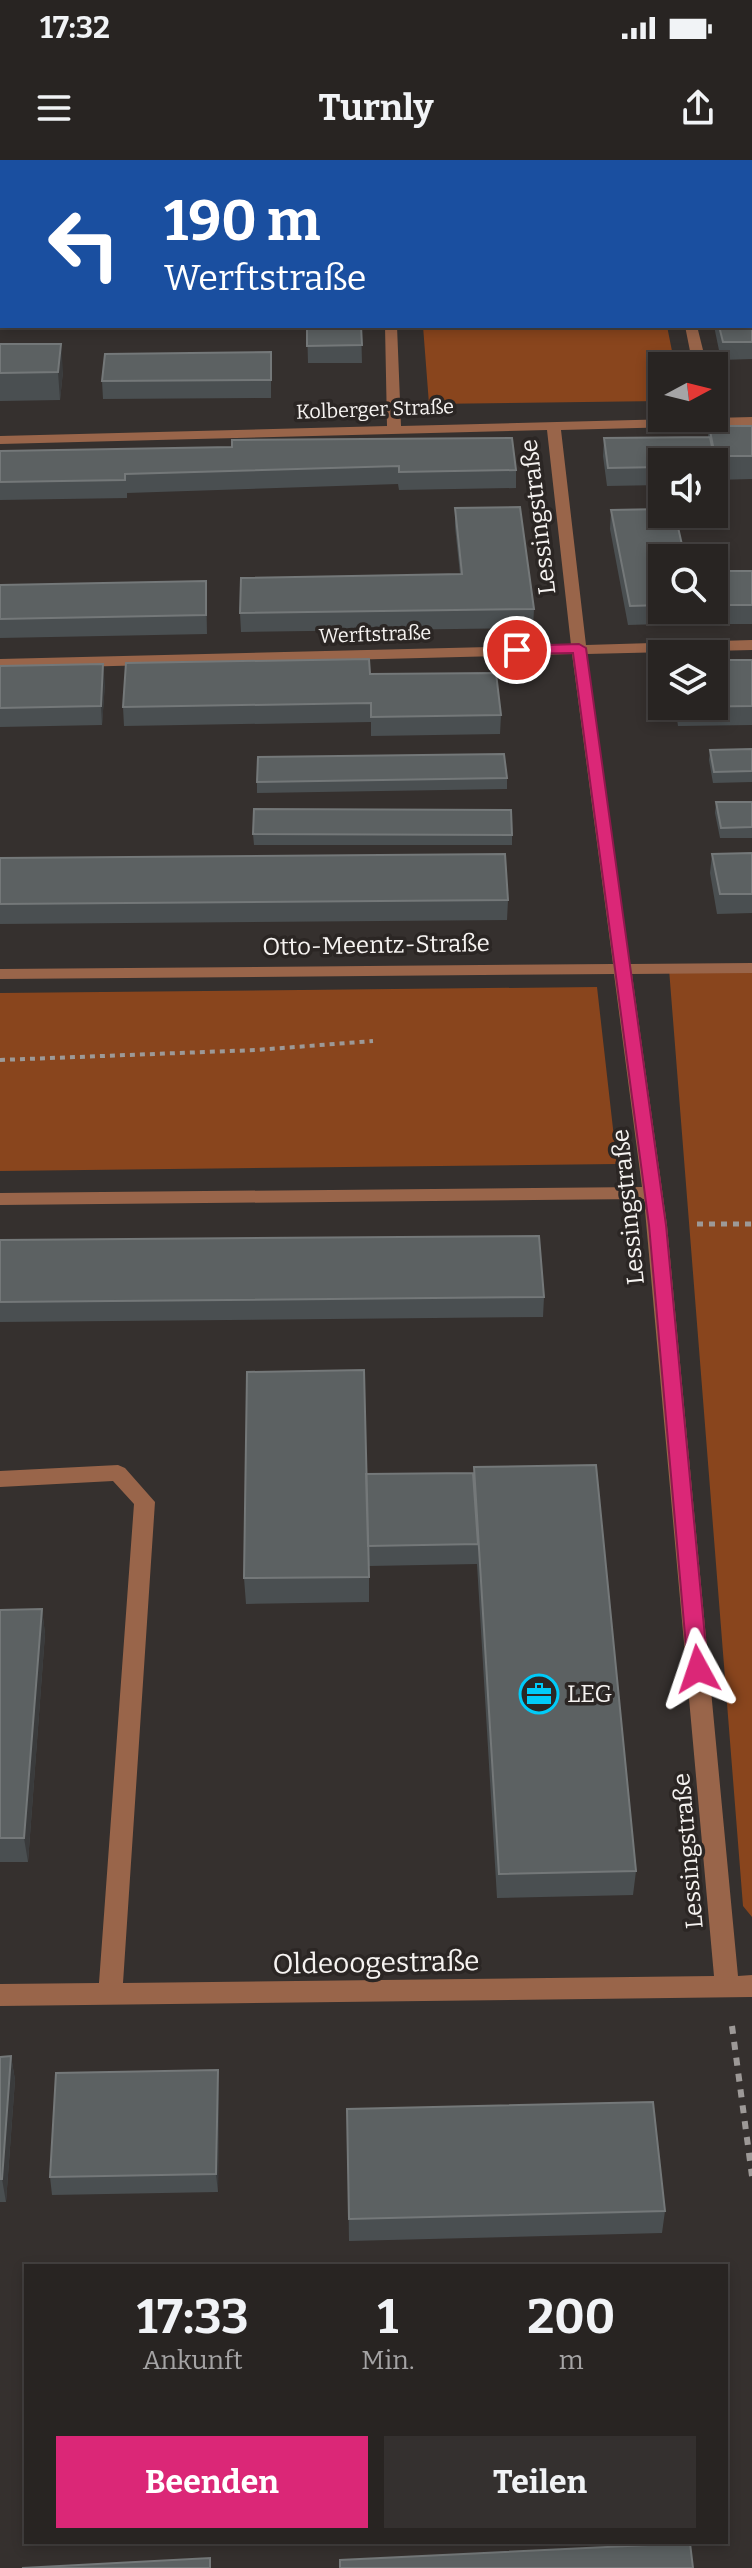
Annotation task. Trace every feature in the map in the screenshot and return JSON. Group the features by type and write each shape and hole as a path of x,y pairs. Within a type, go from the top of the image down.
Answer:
{"street":[{"path":"391,328 394,429"},
{"path":"691,328 697,352"},
{"name":"Kolberger Straße","path":"728,420 752,421"},
{"name":"Kolberger Straße","path":"0,440 648,422"},
{"name":"Lessingstraße","path":"553,424 579,648 625,968 657,1225 727,1986"},
{"name":"Werftstraße","path":"0,664 752,645"},
{"name":"Otto-Meentz-Straße","path":"0,974 752,968"},
{"path":"0,1199 653,1193"},
{"path":"0,1479 118,1473 145,1502 110,1996"},
{"name":"Oldeoogestraße","path":"0,1995 752,1986"}],"path":[{"path":"0,1060 256,1050 373,1041"},
{"path":"657,1225 752,1224"},
{"path":"727,1986 752,2176"}],"shaded area":[{"path":"423,328 667,328 672,352 648,352 648,401 429,404"},
{"path":"669,969 752,970 752,1917 743,1906"},
{"path":"597,987 617,1164 0,1171 0,993"}],"building":[{"path":"307,328 361,328 362,345 307,346"},
{"path":"720,328 752,328 752,342 723,342"},
{"path":"0,344 61,344 58,372 0,373"},
{"path":"271,352 271,380 102,381 105,354"},
{"path":"728,426 752,426 752,456 728,456 728,448 713,448 710,432 728,432"},
{"path":"710,437 712,448 648,448 648,467 608,468 604,438"},
{"path":"512,438 516,470 399,472 399,466 125,474 125,480 0,482 0,451 232,447 232,440"},
{"path":"520,507 534,609 240,613 241,578 462,574 455,508"},
{"path":"648,509 648,528 678,528 682,544 648,544 648,605 630,606 611,510"},
{"path":"728,571 752,571 752,605 728,605"},
{"path":"206,581 206,615 0,619 0,585"},
{"path":"369,659 370,674 496,673 501,715 371,717 371,703 123,707 126,663"},
{"path":"728,660 752,660 752,706 728,706"},
{"path":"103,664 101,706 0,708 0,666"},
{"path":"752,749 752,771 714,772 710,750"},
{"path":"504,754 507,778 257,782 258,757"},
{"path":"716,802 752,802 752,827 721,828"},
{"path":"254,809 511,810 512,835 253,834"},
{"path":"752,853 752,894 720,894 712,854"},
{"path":"505,854 508,900 0,904 0,858"},
{"path":"539,1236 544,1297 0,1302 0,1240"},
{"path":"364,1370 369,1577 244,1578 247,1372"},
{"path":"596,1465 636,1871 499,1874 474,1467"},
{"path":"473,1473 478,1544 368,1546 366,1474"},
{"path":"42,1609 24,1838 0,1838 0,1610"},
{"path":"11,2056 2,2179 0,2179 0,2057"},
{"path":"218,2070 216,2174 50,2177 56,2073"},
{"path":"653,2102 665,2211 349,2219 347,2109"},
{"path":"690,2544 693,2568 340,2568 340,2560"},
{"path":"210,2558 210,2568 22,2568"}],"place":[{"name":"LEG","path":"539,1694"}],"route":[{"path":"517,650 579,648 625,968 657,1225 698,1669"}]}
